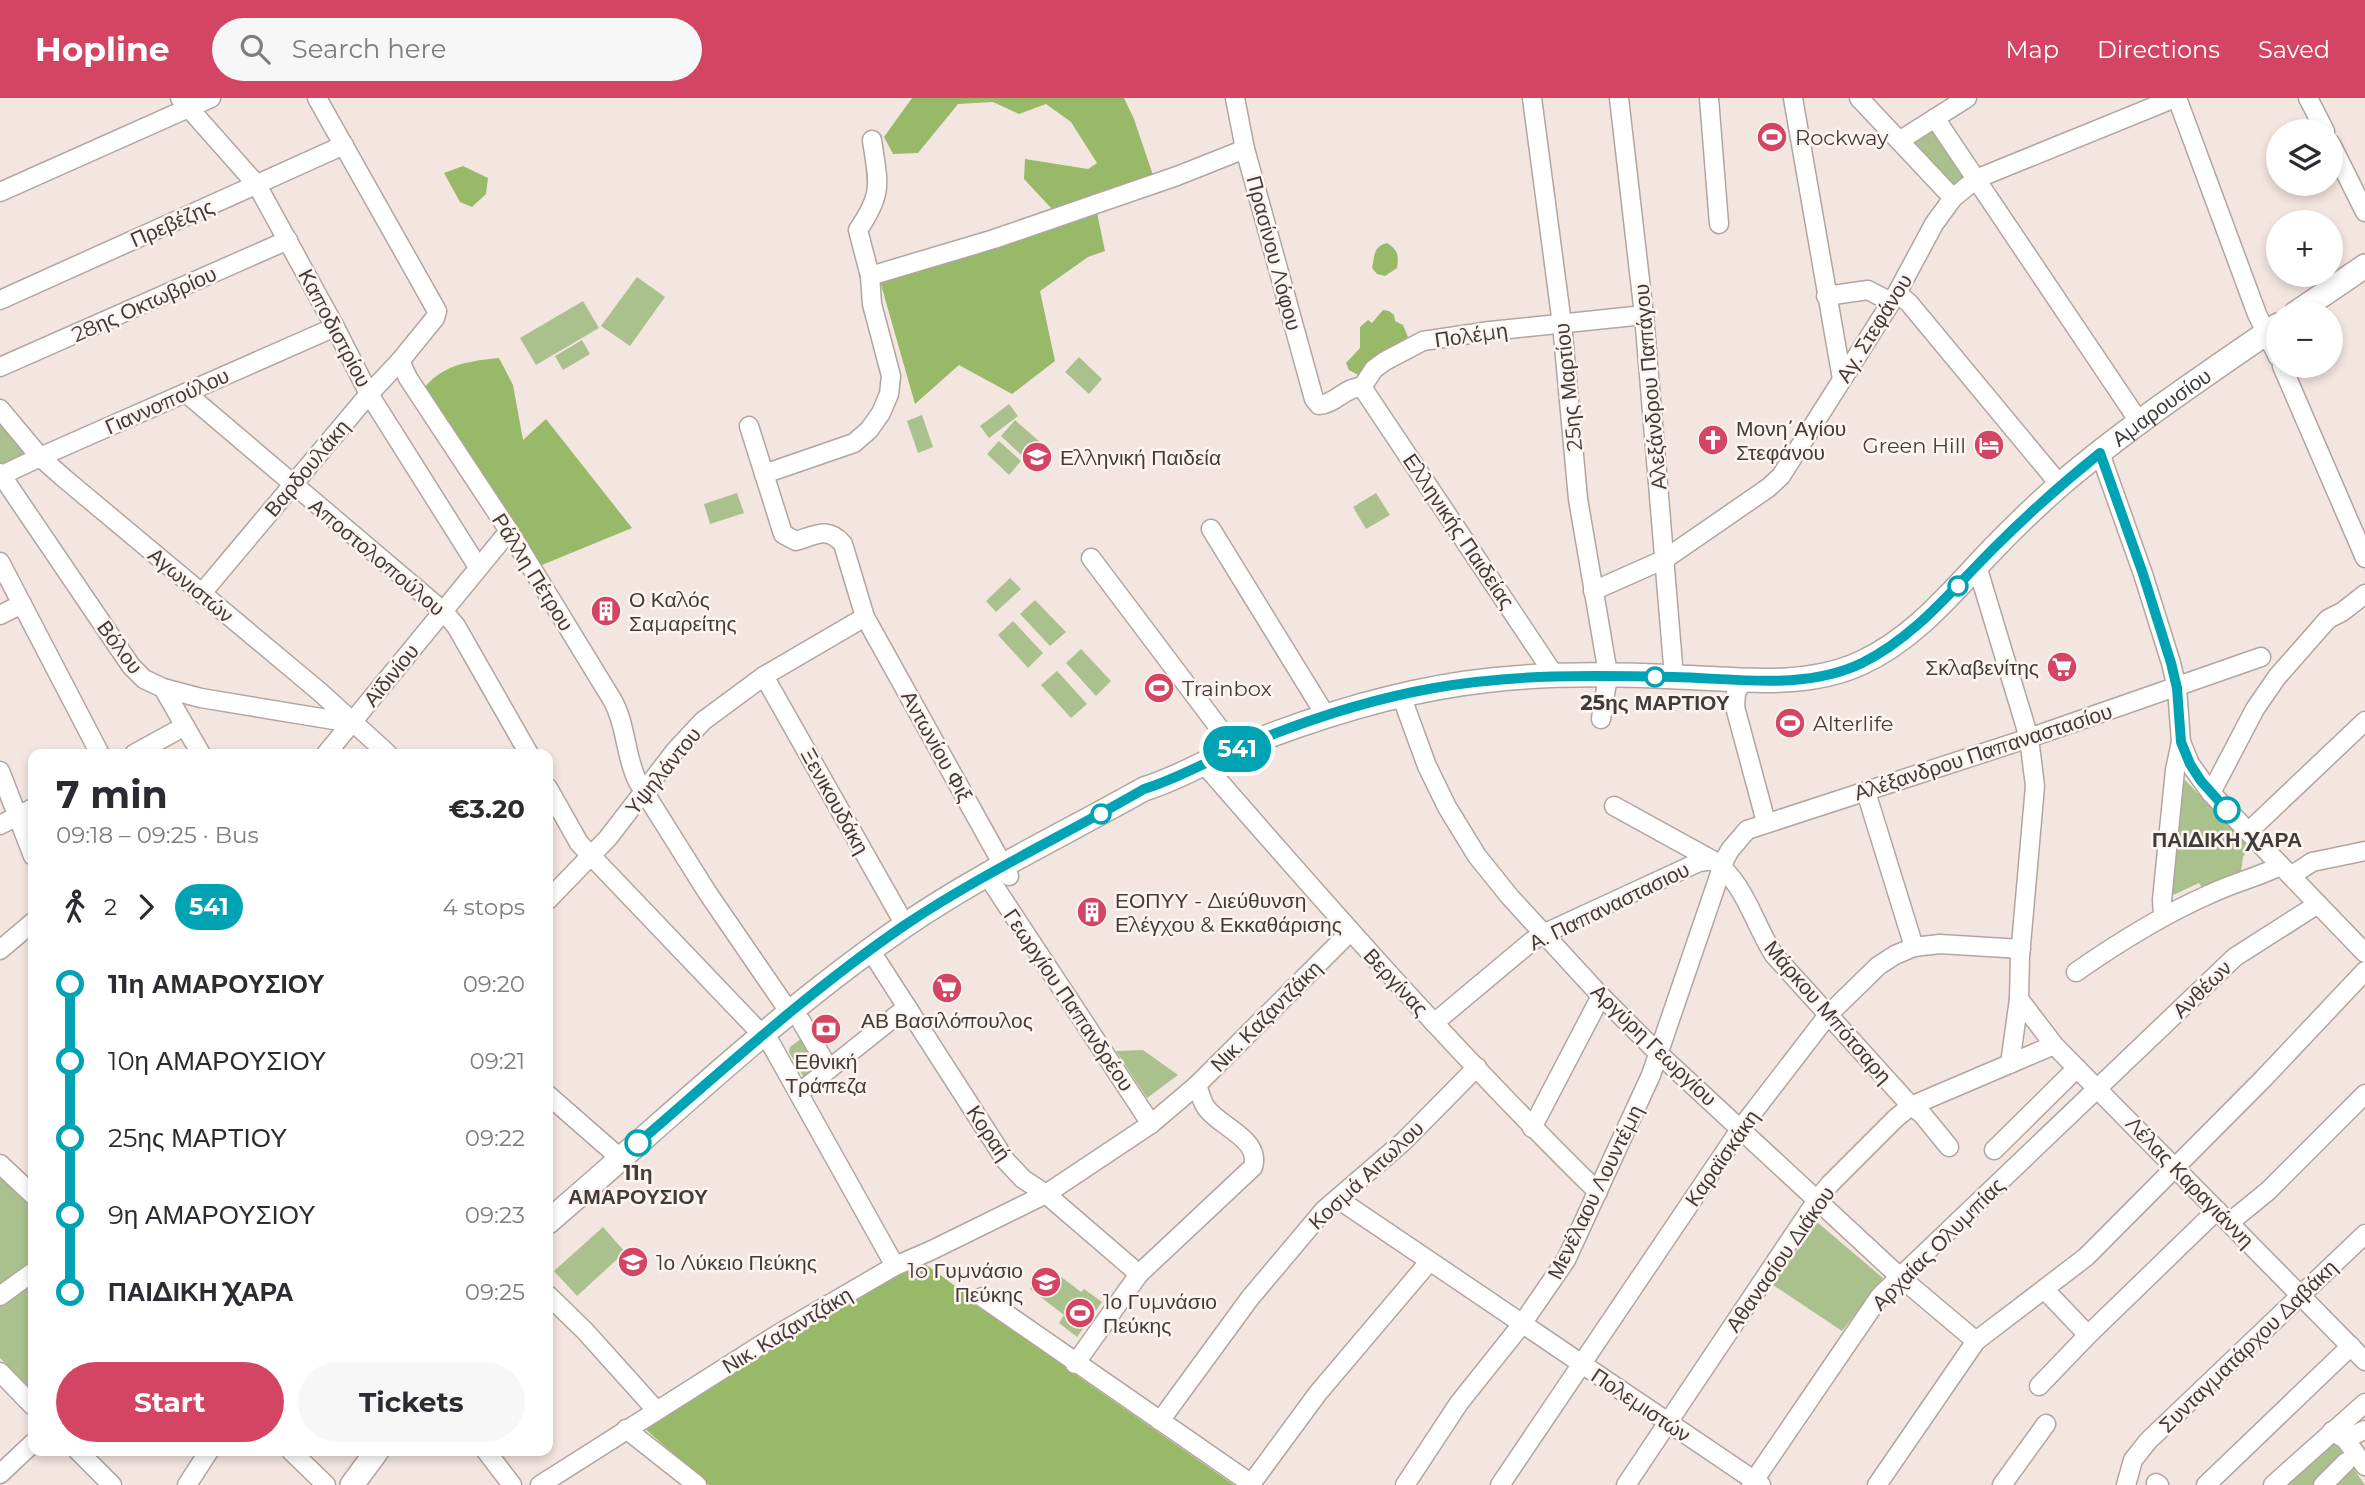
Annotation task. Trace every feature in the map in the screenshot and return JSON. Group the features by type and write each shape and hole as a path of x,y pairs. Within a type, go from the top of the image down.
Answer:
{"main road":[{"path":"2314,301 2365,266"},
{"name":"Αμαρουσίου","path":"998,875 1144,789 1169,781 1235,750 1354,706 1433,688 1492,680 1555,676 1743,680 1808,678 1859,664 1881,653 1925,620 2060,485 2140,423 2266,333"},
{"path":"553,1218 620,1158 905,925 998,875"},
{"path":"795,1017 998,875"},
{"path":"553,1232 767,1039"},
{"path":"338,1485 359,1456"},
{"path":"352,1485 373,1456"}],"street":[{"path":"0,192 185,103 211,98"},
{"path":"317,98 344,145"},
{"name":"Πρασίνου Λόφου","path":"1235,98 1245,149 1307,375 1314,399 1319,405"},
{"name":"25ης Μαρτίου","path":"1532,98 1562,324 1578,499 1608,676 1601,719"},
{"name":"Αλεξάνδρου Παπάγου","path":"1619,98 1644,315 1674,677"},
{"path":"1709,98 1718,224"},
{"path":"1793,98 1842,379"},
{"path":"1859,98 1953,198"},
{"path":"1899,141 1967,98"},
{"path":"2176,98 2257,314 2266,323"},
{"name":"Αγ. Στεφάνου","path":"1592,591 1665,558 1768,488 1781,476 1894,298 1934,224 1953,198 1976,179 2176,98"},
{"path":"2308,98 2319,119"},
{"name":"Καποδιστρίου","path":"185,103 257,185 369,394 478,567"},
{"path":"1935,118 2140,423"},
{"path":"748,426 764,474 853,443 869,430 881,413 889,394 891,376 872,304 870,276 858,230 876,201 878,185 872,140"},
{"name":"Πρεβέζης","path":"0,300 344,145"},
{"name":"Βαρδουλάκη","path":"202,593 435,317 436,311 344,145"},
{"path":"870,276 994,239 1177,176 1245,149"},
{"path":"2343,168 2365,212"},
{"name":"28ης Οκτωβρίου","path":"0,367 288,240"},
{"path":"1826,296 1868,290 1909,303 2060,485"},
{"name":"Πολέμη","path":"1319,405 1352,387 1362,387 1374,369 1385,360 1423,341 1490,331 1644,315"},
{"name":"Γιαννοπούλου","path":"0,475 335,327"},
{"name":"Ράλλη Πέτρου","path":"400,361 408,378 509,531 613,701 623,724 634,774 644,792 707,892 829,1069"},
{"path":"2287,378 2363,548"},
{"name":"Ελληνικής Παιδείας","path":"1362,387 1555,676"},
{"name":"Αποστολοπούλου","path":"186,393 443,611 456,626 526,749"},
{"name":"Αγωνιστών","path":"0,409 40,457 320,692 382,749"},
{"path":"2100,453 2143,574 2177,688 2181,742 2175,770 2162,900 2163,916"},
{"name":"Αντωνίου Φιξ","path":"764,474 783,534 796,541 826,532 835,535 843,544 865,617 998,875"},
{"name":"Βόλου","path":"0,475 131,666 144,679 163,688 201,698 352,723"},
{"path":"1211,529 1326,716"},
{"name":"Αϊδινίου","path":"330,749 509,531"},
{"path":"1091,558 1235,750"},
{"path":"0,562 97,749"},
{"path":"1971,572 1986,595 2029,738 2035,786 2019,999 2010,1064"},
{"path":"2211,793 2255,709 2277,677 2328,619 2365,594"},
{"path":"0,615 22,604"},
{"name":"Υψηλάντου","path":"553,892 625,818 675,751 703,721 764,676 865,617"},
{"name":"Αλέξανδρου Παπαναστασίου","path":"1718,863 1748,830 1766,822 2029,738 2261,657"},
{"name":"Ξενικουδάκη","path":"764,676 905,925"},
{"path":"1743,680 1736,693 1735,708 1766,822"},
{"path":"163,688 198,749"},
{"path":"309,716 320,692"},
{"name":"Αργύρη Γεωργίου","path":"1401,695 1427,766 1447,807 1493,877 1543,934 1658,1053 1899,1277 1976,1341"},
{"path":"2248,832 2365,721"},
{"path":"143,749 185,726"},
{"path":"2181,742 2190,764 2211,793 2365,953"},
{"name":"Βεργίνας","path":"1204,764 1350,932 1532,1128 1598,1192"},
{"path":"0,771 25,812 0,825"},
{"path":"1866,792 1913,947"},
{"path":"553,797 579,843 767,1039 895,1265"},
{"path":"1614,806 1718,863"},
{"path":"2076,972 2163,916 2213,892 2312,862 2358,853 2365,839"},
{"name":"Α. Παπαναστασιου","path":"1434,1023 1543,934 1699,862 1718,863"},
{"name":"Μάρκου Μπότσαρη","path":"1718,863 1745,900 1760,934 1774,955 1911,1106 1922,1114 1949,1147"},
{"name":"Μενέλαου Λουντέμη","path":"1405,1485 1459,1403 1522,1324 1561,1268 1651,1075 1718,863"},
{"name":"Γεωργίου Παπανδρέου","path":"998,875 1151,1124"},
{"name":"Ανθέων","path":"2098,1088 2235,957 2318,904"},
{"path":"0,950 28,926"},
{"path":"2352,940 2365,927"},
{"name":"Νικ. Καζαντζάκη","path":"540,1485 778,1334 895,1265 930,1251 1046,1194 1151,1124 1197,1085 1350,932"},
{"name":"Καραϊσκάκη","path":"1500,1485 1741,1128 1828,1015 1878,966 1913,947 1940,944 2021,949"},
{"name":"Κοραή","path":"876,959 1006,1161 1023,1179 1046,1194 1139,1274"},
{"path":"1877,1485 1976,1341 2086,1257 2264,1078 2365,971"},
{"path":"1532,1128 1601,996"},
{"name":"Λέλας Καραγιάννη","path":"2019,999 2054,1045 2365,1361"},
{"path":"799,1093 907,1007"},
{"name":"Αθανασίου Διάκου","path":"1626,1485 1830,1184 1911,1106 2054,1045"},
{"name":"Κοσμά Αιτωλου","path":"1160,1421 1250,1298 1324,1210 1404,1141 1477,1067"},
{"path":"1994,1150 2077,1068"},
{"name":"Νικ. Καζαντζάκη","path":"1139,1274 1253,1167 1256,1157 1252,1148 1206,1109 1197,1085"},
{"name":"Αρχαίας Ολυμπίας","path":"1755,1483 1880,1296 2098,1088"},
{"path":"2039,1386 2088,1335 2223,1216 2268,1191 2365,1094"},
{"path":"553,1099 620,1158"},
{"path":"0,1164 28,1190"},
{"name":"Πολεμιστών","path":"1338,1199 1755,1483"},
{"name":"Συνταγματάρχου Δαβάκη","path":"2126,1485 2133,1460 2148,1441 2365,1234"},
{"path":"982,1297 1075,1364 1252,1484 1318,1393 1429,1262"},
{"path":"1075,1364 1139,1274"},
{"path":"0,1296 28,1276"},
{"path":"2045,1290 2088,1335"},
{"path":"553,1300 656,1410"},
{"path":"2206,1485 2351,1346"},
{"path":"0,1372 28,1401"},
{"path":"2273,1485 2338,1435 2343,1425 2365,1403"},
{"path":"2002,1485 2046,1424"},
{"path":"626,1429 697,1485"},
{"path":"2338,1435 2365,1430"},
{"path":"2338,1435 2365,1466"},
{"path":"0,1474 28,1448"},
{"path":"83,1456 112,1485"},
{"path":"187,1485 206,1456"},
{"path":"295,1456 314,1481"},
{"path":"490,1456 512,1485"},
{"path":"2323,1485 2346,1462"}],"green space":[{"path":"912,98 1124,98 1154,178 1093,199 1052,209 1024,179 1025,159 1088,169 1097,163 1071,122 1046,104 1019,114 993,102 958,104 918,153 893,154 884,137"},
{"path":"1932,126 1968,176 1954,189 1909,140"},
{"path":"463,166 488,178 486,194 472,207 460,202 444,173"},
{"path":"1096,208 1105,251 1088,257 1040,291 1055,361 1012,394 959,365 915,404 880,281"},
{"path":"1387,243 1396,251 1398,263 1397,268 1385,276 1377,274 1372,268 1377,249"},
{"path":"637,277 665,297 630,346 601,326"},
{"path":"583,301 599,328 536,365 520,338"},
{"path":"1383,310 1394,315 1395,321 1403,325 1408,337 1362,377 1349,370 1346,363 1360,348 1360,327 1368,320 1372,323"},
{"path":"582,340 590,354 563,370 555,356"},
{"path":"1079,357 1102,379 1089,394 1065,372"},
{"path":"499,358 513,385 523,440 546,419 632,528 537,567 425,387 440,373 449,369 468,362"},
{"path":"1009,404 1018,416 989,438 980,426"},
{"path":"922,415 933,447 918,453 907,421"},
{"path":"0,418 27,454 2,466 0,462"},
{"path":"1015,420 1048,449 1033,466 1001,436"},
{"path":"999,441 1021,461 1009,475 987,454"},
{"path":"737,493 744,513 710,524 704,504"},
{"path":"1376,493 1390,515 1366,529 1353,507"},
{"path":"1010,578 1021,589 996,612 986,601"},
{"path":"1035,600 1066,632 1050,646 1020,614"},
{"path":"1013,621 1043,653 1028,668 998,635"},
{"path":"1081,649 1111,681 1096,696 1066,663"},
{"path":"1057,671 1087,704 1071,718 1041,685"},
{"path":"2182,777 2250,846 2243,857 2241,872 2204,891 2199,883 2171,896 2175,905 2169,908"},
{"path":"806,1035 824,1065 808,1077 803,1076 789,1052 790,1047"},
{"path":"1143,1050 1178,1075 1147,1098 1116,1051"},
{"path":"0,1175 28,1203 28,1265 0,1286"},
{"path":"1817,1222 1883,1278 1842,1331 1773,1285"},
{"path":"603,1227 625,1252 577,1296 554,1271"},
{"path":"924,1263 1079,1377 1234,1485 709,1485 643,1427 893,1272"},
{"path":"1047,1266 1081,1292 1084,1289 1102,1302 1077,1337 1059,1323 1064,1315 1030,1289"},
{"path":"28,1285 28,1386 0,1358 0,1306"},
{"path":"2331,1442 2337,1445 2365,1485 2286,1485"}],"bus line":[{"name":"541","path":"638,1143 763,1034 905,925 987,875 1144,789 1169,781 1281,731 1354,706 1433,688 1492,680 1555,676 1780,680 1835,673 1881,653 1925,620 1997,544 2060,485 2100,453 2171,663 2177,688 2181,742 2201,781 2227,810"}],"place":[{"name":"Rockway","path":"1772,137"},
{"name":"Μονη΄Αγίου Στεφάνου","path":"1713,440"},
{"name":"Green Hill","path":"1989,445"},
{"name":"Ελληνική Παιδεία","path":"1037,457"},
{"name":"Ο Καλός Σαμαρείτης","path":"606,611"},
{"name":"Σκλαβενίτης","path":"2062,667"},
{"name":"25ης ΜΑΡΤΙΟΥ","path":"1655,677"},
{"name":"Trainbox","path":"1159,688"},
{"name":"Alterlife","path":"1790,723"},
{"name":"ΠΑΙΔΙΚΗ ΧΑΡΑ","path":"2227,810"},
{"name":"ΕΟΠΥΥ - Διεύθυνση Ελέγχου & Εκκαθάρισης","path":"1092,912"},
{"name":"ΑΒ Βασιλόπουλος","path":"947,988"},
{"name":"Εθνική Τράπεζα","path":"826,1029"},
{"name":"11η ΑΜΑΡΟΥΣΙΟΥ","path":"638,1143"},
{"name":"1ο Λύκειο Πεύκης","path":"633,1262"},
{"name":"1o Γυμνάσιο Πεύκης","path":"1046,1282"},
{"name":"1ο Γυμνάσιο Πεύκης","path":"1080,1313"}]}
